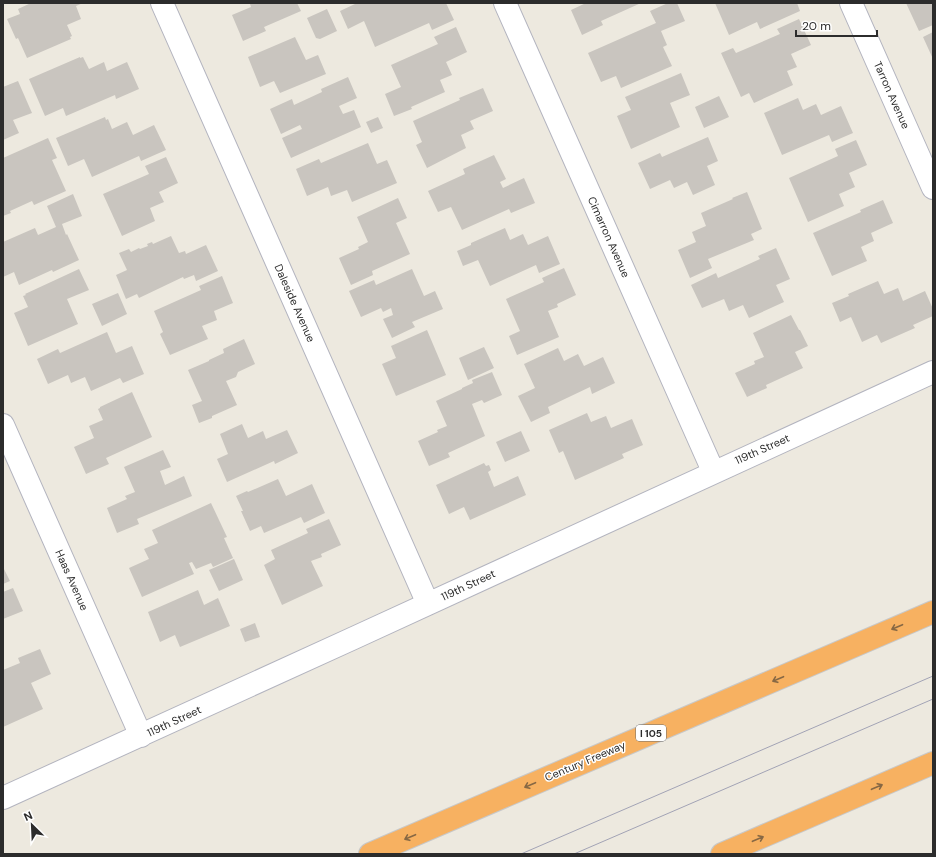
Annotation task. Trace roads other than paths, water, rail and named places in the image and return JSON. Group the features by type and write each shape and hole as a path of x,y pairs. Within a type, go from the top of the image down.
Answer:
{"highway":[{"name":"Century Freeway","path":"370,854 933,612"},
{"path":"722,854 933,763"}],"street":[{"name":"Daleside Avenue","path":"162,3 428,604"},
{"name":"Cimarron Avenue","path":"505,3 714,471"},
{"name":"Tarron Avenue","path":"851,3 933,188"},
{"name":"119th Street","path":"3,798 933,372"},
{"name":"Haas Avenue","path":"3,425 141,736"}],"tram line":[{"path":"521,854 933,676"},
{"path":"574,854 933,699"}]}
